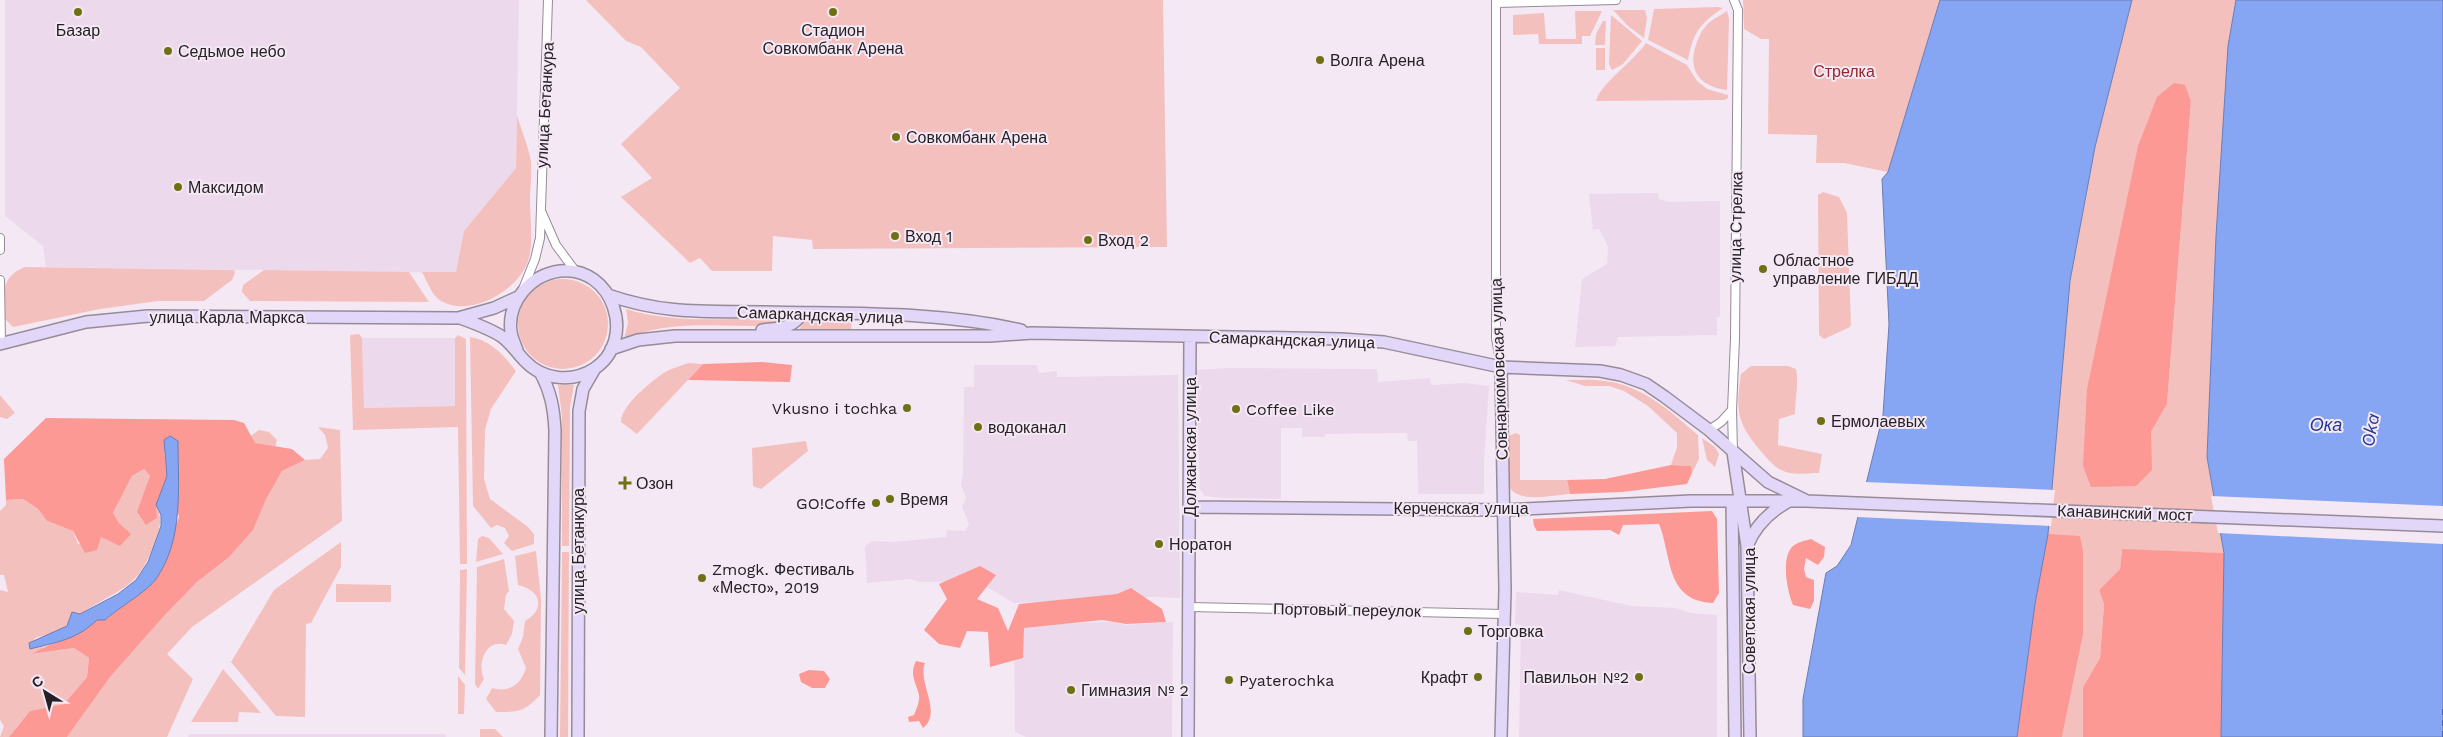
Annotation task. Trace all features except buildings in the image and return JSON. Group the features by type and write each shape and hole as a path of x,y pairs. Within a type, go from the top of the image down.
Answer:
{"main road":[{"path":"458,318 494,308 520,294 534,280 547,274 562,271 576,272 594,281 608,294 615,307 618,322 612,349 595,368 582,375 568,378 554,377 540,372 524,360 517,350 511,333 511,314 520,294"},
{"name":"Самаркандская улица","path":"608,294 630,302 666,310 699,313 802,313 912,317 992,324 1032,333"},
{"path":"747,336 758,330 790,326 797,321 802,313"},
{"name":"улица Карла Маркса","path":"0,344 86,322 148,316 458,318"},
{"path":"458,318 491,330 517,350"},
{"name":"Самаркандская улица","path":"612,349 656,336 989,336 1032,333 1332,339 1384,342 1501,367 1600,372 1621,375 1646,384 1710,430 1768,482 1806,501"},
{"name":"Должанская улица","path":"1188,737 1190,337"},
{"name":"Совнаркомовская улица","path":"1501,367 1504,510 1501,737"},
{"name":"улица Бетанкура","path":"578,737 579,411 583,389 595,368"},
{"name":"улица Бетанкура","path":"540,372 549,389 554,407 555,432 551,737"},
{"path":"1733,452 1737,501 1747,546"},
{"name":"Керченская улица","path":"1190,507 1504,510 1606,504 1737,501 1788,502"},
{"name":"Советская улица","path":"1735,737 1737,501"},
{"name":"Канавинский мост","path":"1788,502 1806,501 2443,526"},
{"name":"Советская улица","path":"1750,737 1747,546 1752,534 1764,519 1788,502"}],"street":[{"name":"улица Бетанкура","path":"520,294 535,259 540,238 548,0"},
{"path":"1496,2 1616,0"},
{"name":"улица Стрелка","path":"1733,452 1738,17 1735,1"},
{"name":"Совнаркомовская улица","path":"1496,2 1496,338 1501,367"},
{"name":"улица Бетанкура","path":"542,211 556,245 576,272"},
{"path":"0,238 0,250"},
{"path":"0,280 0,344"},
{"path":"1710,430 1732,410"},
{"name":"Портовый переулок","path":"1189,607 1504,614"}],"shaded area":[{"path":"5,0 519,0 516,168 464,231 456,273 46,267 43,246 5,216"},
{"path":"2174,83 2185,85 2191,101 2167,404 2151,432 2152,470 2136,486 2091,487 2083,466 2087,389 2138,146 2157,97"},
{"path":"1658,193 1659,199 1669,202 1720,201 1720,317 1717,317 1717,335 1618,337 1615,346 1575,347 1582,279 1607,264 1608,247 1599,229 1593,230 1589,194"},
{"path":"362,338 455,338 455,406 364,408"},
{"path":"761,362 792,365 790,382 688,380 703,364"},
{"name":"водоканал","path":"974,365 1037,365 1039,373 1057,371 1057,377 1178,375 1180,598 1152,597 1014,603 976,581 919,582 911,579 867,583 865,546 872,541 892,542 946,537 947,530 965,531 969,524 962,507 966,498 961,485 963,473 964,387 974,387"},
{"path":"1226,368 1377,369 1378,382 1430,378 1431,385 1465,383 1489,386 1484,494 1418,494 1417,441 1408,441 1407,433 1325,434 1325,437 1302,437 1302,428 1281,428 1281,499 1205,496 1200,489 1195,370"},
{"path":"46,418 234,420 244,423 255,443 292,449 305,460 282,471 266,499 253,530 228,558 197,582 164,616 111,676 67,737 9,737 30,711 64,704 87,677 89,658 74,648 32,654 81,632 97,619 105,620 155,580 179,517 164,449 167,476 156,505 157,518 146,525 137,512 150,476 144,469 132,476 113,513 119,523 131,534 120,546 101,537 97,550 85,553 73,531 47,521 38,509 23,499 6,500 4,459"},
{"path":"1671,465 1691,466 1692,473 1687,484 1622,492 1570,494 1567,480 1605,479"},
{"path":"1712,511 1717,519 1719,593 1713,603 1697,600 1686,594 1678,586 1669,563 1659,524 1623,525 1619,535 1610,530 1537,531 1533,519"},
{"path":"2048,534 2080,536 2083,551 2083,635 2062,737 2017,737 2035,604"},
{"path":"1811,539 1825,547 1824,557 1818,565 1806,558 1804,569 1806,577 1814,580 1814,601 1810,609 1793,605 1787,584 1786,567 1792,547"},
{"path":"2122,549 2224,553 2221,737 2083,737 2083,687 2100,658 2104,604 2099,590 2120,569"},
{"path":"980,566 996,575 977,599 998,608 1008,631 1019,604 1117,594 1131,588 1162,609 1166,622 1126,624 1102,620 1024,628 1023,658 990,667 988,632 967,631 960,648 939,644 924,630 947,599 939,584"},
{"path":"1559,590 1631,606 1676,608 1691,613 1717,615 1717,737 1519,737 1521,625 1515,624 1516,592 1558,595"},
{"name":"Гимназия № 2","path":"1113,622 1125,625 1173,622 1172,737 1026,737 1015,732 1014,625"},
{"path":"916,661 925,663 923,671 931,714 923,728 919,721 909,722 908,717 914,715 919,700 913,674"},
{"path":"809,670 824,671 830,679 825,688 812,688 801,682 799,674"},
{"path":"189,734 446,734 446,737 188,737"}],"green space":[{"name":"Совкомбанк Арена","path":"586,0 1163,0 1167,247 813,249 812,240 773,236 772,271 712,271 700,258 690,263 621,197 652,178 621,144 680,88 641,47 626,41"},
{"name":"Стрелка","path":"1743,0 1940,0 1888,172 1844,163 1816,163 1817,135 1768,134 1769,39 1761,39 1744,29"},
{"path":"2132,0 2236,0 2228,46 2216,236 2207,457 2224,553 2122,550 2120,569 2099,590 2104,604 2100,658 2083,687 2083,737 2062,737 2083,635 2048,534 2070,282 2095,147","holes":["2185,85 2191,101 2167,404 2151,432"]},
{"path":"1723,8 1699,29 1692,43 1688,60 1648,40 1654,9"},
{"path":"1613,10 1645,10 1647,18 1644,38 1628,26"},
{"path":"1575,11 1602,11 1590,36 1582,36 1582,44 1539,44 1538,34 1513,35 1513,15 1544,13 1546,39 1576,39"},
{"path":"1727,11 1729,19 1727,90 1704,82 1696,71 1693,57 1703,29"},
{"path":"1611,15 1642,41 1623,64 1612,70 1609,64"},
{"path":"1603,21 1606,21 1605,45 1595,45 1596,34"},
{"path":"1646,43 1687,65 1697,81 1707,89 1728,95 1728,98 1725,100 1596,101 1610,80"},
{"path":"1596,48 1605,48 1605,70 1596,70"},
{"path":"517,115 529,150 531,162 531,239 528,261 523,272 514,282 492,299 479,304 465,306 441,301 435,296 422,272 456,272 464,231 516,168"},
{"path":"1823,192 1839,197 1847,213 1851,324 1850,327 1824,339 1819,335 1818,195"},
{"path":"25,267 234,270 235,273 232,280 204,301 158,301 100,309 13,327 5,319 5,288 11,276"},
{"path":"264,270 409,272 429,302 250,301 242,292 243,285"},
{"path":"563,279 580,282 595,292 605,307 608,324 605,341 595,356 580,366 563,369 546,366 531,356 521,341 518,324 521,307 531,292 546,282"},
{"path":"626,309 645,314 684,319 783,319 782,323 772,326 678,326 641,333 624,339 628,323"},
{"path":"807,318 852,320 851,331 798,331"},
{"path":"359,334 362,338 364,408 455,406 455,338 458,335 466,339 467,564 460,564 458,427 353,430 350,335"},
{"path":"470,337 484,341 496,349 516,371 491,409 485,430 484,479 490,499 528,527 534,534 534,544 512,551 504,543 509,536 505,528 497,525 491,528 473,506"},
{"path":"688,363 703,364 637,434 621,422 622,416 631,401 646,387 665,372"},
{"path":"1751,366 1788,366 1796,369 1795,414 1779,419 1778,445 1822,454 1819,473 1794,474 1781,470 1766,458 1751,439 1742,422 1738,397 1741,374"},
{"path":"1566,380 1595,380 1619,384 1644,394 1666,409 1698,435 1699,459 1692,473 1690,466 1671,465 1677,447 1677,433 1648,406 1624,391 1609,386 1585,386"},
{"path":"558,385 574,385 570,407 569,546 562,546 562,416"},
{"path":"0,395 15,413 7,419 0,417"},
{"path":"318,427 340,430 342,521 192,627 167,654 193,679 167,737 67,737 111,676 164,616 197,582 228,558 282,471 305,460 320,459 328,448 325,435"},
{"path":"259,430 269,432 277,440 266,484 241,443"},
{"path":"1516,433 1520,435 1520,480 1567,480 1570,494 1527,497 1513,492 1509,486 1508,436"},
{"path":"1702,438 1715,447 1719,454 1715,467 1707,460"},
{"path":"806,441 808,451 761,489 753,486 752,448"},
{"path":"144,469 150,476 146,490 156,518 156,505 160,519 155,541 142,569 127,586 95,604 64,627 35,638 30,649 47,644 34,654 74,648 89,658 87,677 64,704 30,711 9,737 0,737 4,726 0,720 0,590 8,592 4,575 0,575 0,511 6,505 6,500 23,499 38,509 47,521 73,531 78,544 101,537 109,539 130,534 119,523 113,513 132,476"},
{"path":"482,536 489,538 503,554 476,562 478,539"},
{"path":"341,542 341,567 311,623 306,624 305,717 276,716 231,662 274,590"},
{"path":"536,551 541,599 540,695 530,705 521,710 496,712 486,699 492,688 504,689 514,686 524,674 526,668 518,649 523,637 525,621 532,616 538,606 536,595 526,587 518,585 515,556"},
{"path":"562,552 569,552 568,737 560,737"},
{"path":"504,559 509,591 506,595 504,609 514,621 512,634 506,645 493,645 488,648 482,666 484,679 478,689 475,684 477,567"},
{"path":"467,569 465,675 459,668 460,570"},
{"path":"336,584 391,585 391,602 336,602"},
{"path":"223,669 261,713 239,712 238,722 191,722"},
{"path":"458,676 465,685 464,714 458,714"},
{"path":"480,729 495,729 503,737 480,737"}],"water":[{"path":"1940,0 2132,0 2095,147 2070,281 2048,534 2035,604 2017,737 1803,737 1803,699 1826,573 1837,566 1851,545 1883,415 1889,324 1882,179 1888,172"},
{"name":"Ока","path":"2236,0 2443,0 2443,737 2221,737 2224,553 2207,457 2216,236 2228,46"},
{"path":"170,436 178,441 178,512 171,547 156,579 146,589 105,620 97,620 74,636 30,649 29,643 67,626 72,612 80,614 118,594 136,580 148,562 161,526 161,515 156,505 167,476 164,440"}],"pier":[{"path":"1865,482 2055,490 2051,526 1857,517"},
{"path":"2211,496 2443,506 2443,544 2218,533"}],"ferry route":[{"path":"2443,707 2443,737"}],"place":[{"name":"Базар","path":"78,12"},
{"name":"Стадион Совкомбанк Арена","path":"833,12"},
{"name":"Седьмое небо","path":"168,51"},
{"name":"Волга Арена","path":"1320,60"},
{"name":"Совкомбанк Арена","path":"896,137"},
{"name":"Максидом","path":"178,187"},
{"name":"Вход 1","path":"895,236"},
{"name":"Вход 2","path":"1088,240"},
{"name":"Областное управление ГИБДД","path":"1763,269"},
{"name":"Vkusno i tochka","path":"907,408"},
{"name":"Coffee Like","path":"1236,409"},
{"name":"Ермолаевых","path":"1821,421"},
{"name":"водоканал","path":"978,427"},
{"name":"Озон","path":"625,483"},
{"name":"Время","path":"890,499"},
{"name":"GO!Coffe","path":"876,503"},
{"name":"Норатон","path":"1159,544"},
{"name":"Zmogk. Фестиваль «Место», 2019","path":"702,578"},
{"name":"Торговка","path":"1468,631"},
{"name":"Крафт","path":"1478,677"},
{"name":"Павильон №2","path":"1639,677"},
{"name":"Pyaterochka","path":"1229,680"},
{"name":"Гимназия № 2","path":"1071,690"}],"water label":[{"name":"Oka","path":"2370,430"}]}
